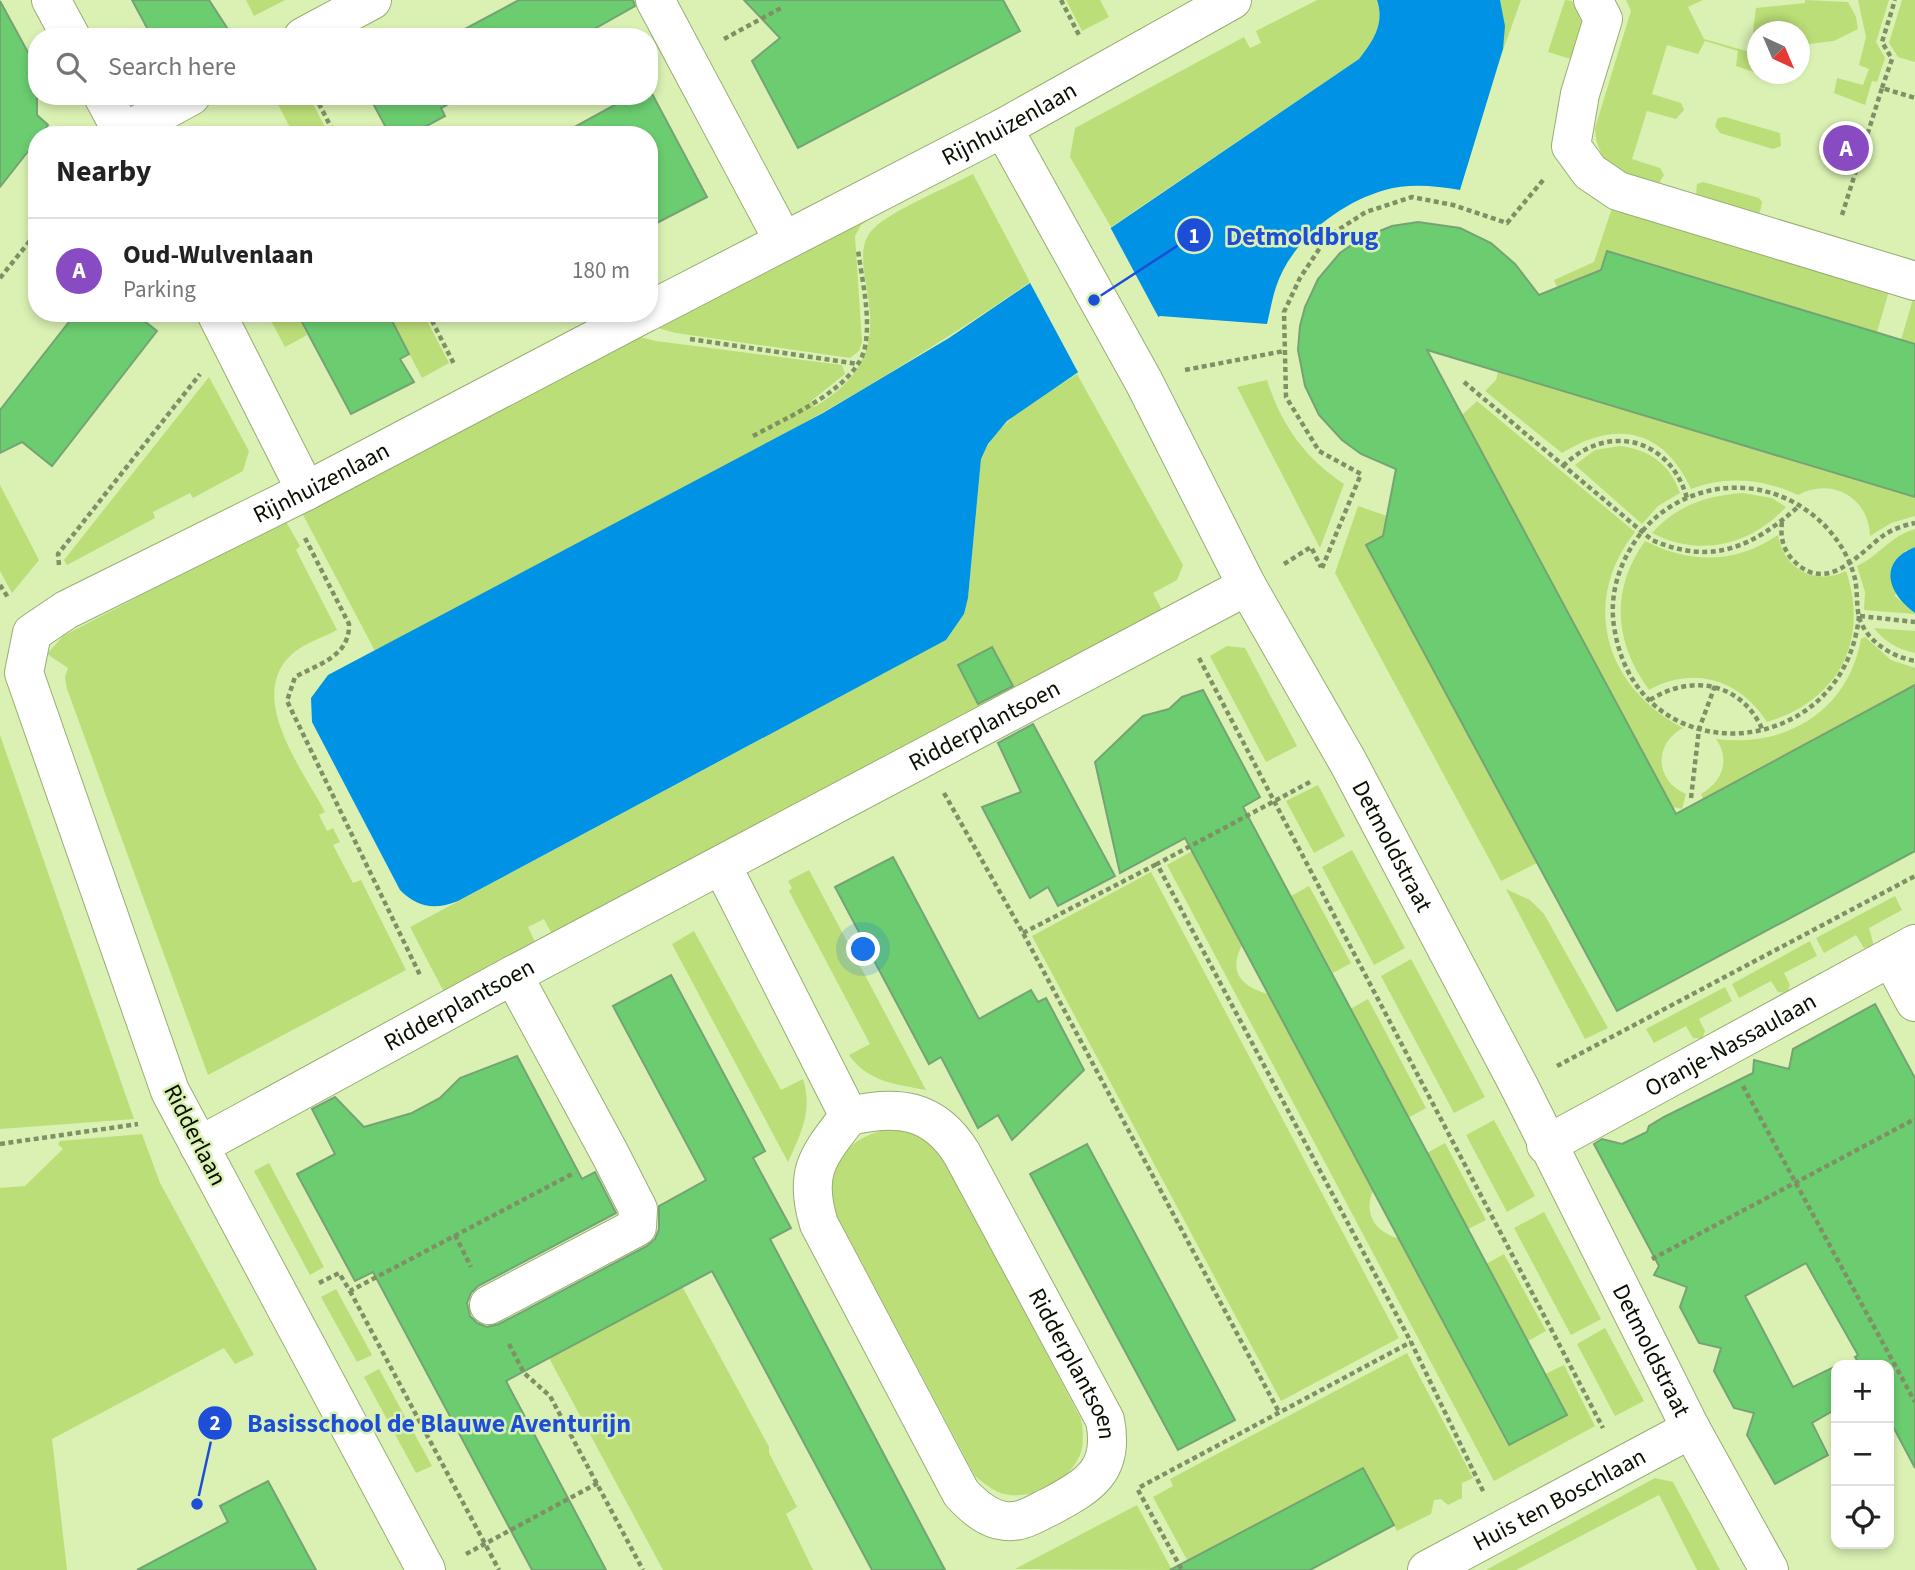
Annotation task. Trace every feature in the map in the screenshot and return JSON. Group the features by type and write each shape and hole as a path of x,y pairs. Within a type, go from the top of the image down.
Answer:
{"street":[{"path":"51,0 66,28"},
{"path":"320,28 372,0"},
{"path":"655,0 783,240"},
{"name":"Rijnhuizenlaan","path":"658,306 1003,128 1232,0"},
{"path":"1593,0 1602,19 1580,94 1571,146 1590,172 1618,191 1915,281"},
{"path":"108,105 119,126"},
{"path":"137,126 175,105"},
{"name":"Detmoldstraat","path":"1003,128 1146,388 1247,586 1348,762 1519,1086 1546,1145 1691,1429 1769,1570"},
{"path":"221,322 306,491"},
{"name":"Rijnhuizenlaan","path":"24,673 32,632 66,610 306,491 628,322"},
{"name":"Ridderplantsoen","path":"199,1146 513,975 1247,586"},
{"name":"Ridderlaan","path":"24,673 170,1091 426,1570"},
{"path":"722,866 849,1116"},
{"path":"1903,950 1915,1002"},
{"name":"Oranje-Nassaulaan","path":"1546,1145 1903,950"},
{"path":"489,1305 637,1227 638,1209 513,975"},
{"name":"Ridderplantsoen","path":"877,1110 911,1111 936,1124 953,1139 1105,1420 1109,1437 1106,1453 1099,1474 1085,1488 1022,1520 1004,1521 989,1516 961,1493 819,1224 811,1198 813,1172 827,1145 849,1116 877,1110"},
{"name":"Huis ten Boschlaan","path":"1427,1570 1691,1429"}],"path":[{"path":"1829,256 1892,59 1882,42 1895,0"},
{"path":"1882,88 1915,99"},
{"path":"319,105 330,126"},
{"path":"1322,568 1362,474 1319,451 1286,397 1284,312 1300,278 1327,237 1366,212 1412,197 1453,205 1507,223 1571,146"},
{"path":"752,436 830,393 858,364 866,348 858,246 861,239"},
{"path":"0,278 28,243"},
{"path":"433,322 474,402"},
{"path":"644,322 646,334 797,353 858,364"},
{"path":"1146,388 1189,367 1284,351"},
{"path":"66,610 58,554 208,364 224,391 250,377"},
{"path":"1464,382 1642,531 1663,545 1710,552 1752,541 1782,522 1800,505"},
{"path":"1563,466 1580,451 1602,442 1635,443 1666,459 1679,477 1687,498"},
{"path":"1745,488 1773,494 1800,505 1833,534 1850,564 1857,586 1859,616 1855,645 1835,684 1804,714 1763,732 1735,734 1699,729 1678,720 1650,700 1635,682 1621,657 1612,614 1619,571 1642,531 1662,513 1687,498 1716,490 1745,488"},
{"path":"1782,522 1784,547 1801,567 1826,573 1850,564 1885,535 1915,523"},
{"path":"310,549 348,624 349,639 340,653 295,677 287,701 415,965"},
{"path":"1859,616 1915,622"},
{"path":"1859,616 1879,645 1915,661"},
{"path":"1181,623 1622,1465"},
{"path":"1650,700 1681,685 1715,686 1745,703 1763,732"},
{"path":"1690,798 1699,729 1715,686"},
{"path":"924,759 1023,933 1279,1412"},
{"path":"1023,933 1348,762"},
{"path":"1157,864 1411,1342 1502,1530"},
{"path":"1519,1086 1915,876"},
{"path":"1723,1049 1915,1402"},
{"path":"1615,1279 1915,1119"},
{"path":"0,1144 160,1121 199,1146"},
{"path":"350,1291 610,1154"},
{"path":"455,1236 524,1373 550,1396 643,1570"},
{"path":"283,1302 339,1273 499,1570"},
{"path":"1137,1489 1411,1342"},
{"path":"1106,1453 1127,1469 1182,1570"},
{"path":"485,1544 598,1483"}],"green space":[{"path":"246,0 285,0 254,16"},
{"path":"1066,0 1100,0 1109,17 1082,31"},
{"path":"1317,0 1377,0 1379,24 1373,39 1359,59 1111,227 1070,157 1075,128 1244,37 1250,48 1261,43 1256,31"},
{"path":"1500,0 1521,0 1501,56 1503,49"},
{"path":"1565,0 1572,1 1583,25 1574,60 1548,52"},
{"path":"1626,0 1703,0 1688,7 1704,39 1747,51 1747,70 1736,66 1738,51 1705,41 1698,54 1667,45 1652,94 1681,103 1684,110 1676,119 1647,111 1632,159 1660,168 1664,175 1658,185 1615,168 1601,152 1597,141 1595,128 1631,11"},
{"path":"1805,0 1848,2 1856,17 1858,29 1834,41 1810,44 1810,21 1754,21 1756,8 1805,3"},
{"path":"1858,0 1889,0 1876,42 1885,58 1877,82 1872,81 1865,105 1834,93 1837,78 1863,85 1869,69 1859,65 1866,37"},
{"path":"1902,0 1915,0 1915,62 1898,57 1889,43"},
{"path":"278,105 314,105 324,126 289,126"},
{"path":"1725,117 1780,133 1781,146 1773,149 1720,133 1715,126 1718,118"},
{"path":"973,174 1030,282 872,384 790,431 625,521 375,651 301,511 636,336 656,341 842,365 845,374 811,401 814,407 846,383 863,358 870,333 870,308 863,263 865,244 874,228 907,206"},
{"path":"1703,182 1759,198 1762,202 1760,212 1756,214 1696,195 1697,184"},
{"path":"1612,208 1889,291 1877,332 1606,251 1601,269 1557,287 1554,280 1594,262"},
{"path":"879,213 861,225 855,236 862,342 859,351 850,358 676,333 654,327"},
{"path":"1915,299 1915,344 1901,340"},
{"path":"272,322 300,322 307,335 285,347"},
{"path":"393,322 428,322 449,363 422,378"},
{"path":"1498,372 1915,496 1915,516 1891,523 1870,536 1863,511 1846,494 1835,490 1823,488 1798,495 1772,485 1745,481 1718,482 1691,489 1667,453 1653,442 1637,436 1601,436 1562,453 1485,391 1496,380"},
{"path":"1077,374 1183,565 1177,580 1153,593 1163,612 554,938 544,919 528,927 537,946 446,996 410,927 946,640 964,614 968,598 981,459 1009,420"},
{"path":"209,377 249,451 243,471 193,498 190,493 153,512 155,518 67,565 64,560"},
{"path":"1267,380 1280,412 1296,439 1317,463 1344,484 1320,548 1237,387"},
{"path":"1477,401 1635,532 1618,559 1608,587 1605,615 1609,642 1619,667 1635,690 1657,711 1683,728 1666,743 1662,762 1668,780 1686,794 1682,809 1673,807 1462,415"},
{"path":"1620,446 1641,451 1658,460 1671,474 1680,493 1658,506 1642,524 1575,465 1595,450"},
{"path":"0,485 39,560 12,593 0,571"},
{"path":"1743,493 1772,498 1786,507 1757,531 1724,544 1688,545 1652,533 1672,515 1693,504"},
{"path":"1358,506 1387,516 1383,536 1366,546 1537,863 1501,881 1335,573"},
{"path":"285,520 300,546 296,550 337,630 290,656 278,673 274,693 276,713 293,756 325,812 319,815 327,831 333,828 340,842 333,845 353,883 361,880 406,970 208,1075 67,689 65,677 68,668 47,654 63,636"},
{"path":"1915,529 1915,547 1905,551 1895,596 1915,614 1864,610 1865,592 1857,566 1898,536"},
{"path":"1778,535 1787,557 1802,571 1823,576 1846,571 1854,622 1842,665 1829,684 1812,700 1767,722 1744,696 1715,681 1683,679 1666,682 1649,690 1629,653 1621,616 1626,578 1645,541 1679,554 1713,558 1746,551"},
{"path":"1874,628 1915,631 1915,653 1892,644"},
{"path":"1865,637 1891,660 1915,668 1915,685 1703,799 1701,794 1714,783 1722,770 1723,755 1716,739 1766,737 1789,730 1810,719 1828,705 1843,686 1854,664 1861,639"},
{"path":"1227,646 1245,648 1297,746 1266,762 1210,656"},
{"path":"0,735 134,1119 0,1129"},
{"path":"1318,785 1345,836 1314,853 1286,801"},
{"path":"1352,850 1405,948 1374,965 1322,867"},
{"path":"1192,851 1242,945 1236,963 1240,977 1251,987 1268,994 1313,1079 1371,1048 1350,1009 1368,999 1426,1108 1408,1118 1386,1079 1329,1110 1373,1191 1370,1207 1374,1221 1383,1232 1398,1238 1508,1446 1567,1415 1545,1374 1564,1365 1595,1426 1494,1481 1167,865"},
{"path":"809,870 926,1090 874,1076 856,1064 849,1055 870,1044 789,891 792,888 788,881"},
{"path":"1151,872 1399,1338 1281,1401 1032,936"},
{"path":"1309,886 1351,963 1333,973 1291,896"},
{"path":"1506,889 1530,900 1544,914 1608,1028 1585,1039"},
{"path":"1895,896 1902,910 1869,928 1874,946 1864,948 1856,935 1824,953 1816,938"},
{"path":"694,931 781,1090 803,1079 806,1112 788,1162 672,944"},
{"path":"1810,941 1817,956 1784,973 1790,985 1787,993 1778,992 1771,981 1739,998 1732,984"},
{"path":"1411,959 1485,1097 1454,1113 1381,976"},
{"path":"1725,987 1732,1001 1699,1019 1705,1031 1702,1039 1693,1038 1686,1026 1654,1043 1646,1029"},
{"path":"1494,1120 1535,1196 1507,1212 1466,1135"},
{"path":"895,1128 925,1138 944,1159 1081,1419 1083,1444 1076,1463 1058,1481 1035,1493 1010,1495 998,1492 975,1476 831,1204 830,1179 840,1157 864,1137"},
{"path":"142,1134 160,1183 254,1355 235,1364 224,1348 52,1439 67,1570 0,1570 0,1188 25,1186 63,1149 58,1144 60,1141"},
{"path":"1445,1143 1486,1220 1468,1229 1427,1153"},
{"path":"269,1163 324,1267 310,1275 254,1171"},
{"path":"1544,1212 1601,1319 1571,1335 1514,1228"},
{"path":"663,1251 769,1447 769,1453 797,1507 786,1514 813,1570 663,1570 549,1358"},
{"path":"1504,1254 1546,1331 1528,1341 1486,1264"},
{"path":"336,1289 372,1355 357,1362 321,1297"},
{"path":"1605,1328 1644,1401 1615,1416 1577,1344"},
{"path":"1407,1353 1473,1478 1462,1483 1462,1498 1448,1505 1441,1499 1434,1500 1431,1514 1397,1531 1363,1468 1187,1560 1153,1497 1173,1486 1170,1479"},
{"path":"379,1369 432,1466 416,1473 364,1377"},
{"path":"1655,1478 1673,1482 1720,1570 1697,1570 1659,1495 1516,1570 1486,1570"},
{"path":"1137,1505 1172,1570 1015,1569"}],"water":[{"path":"1377,0 1500,0 1505,26 1503,49 1460,190 1403,186 1385,190 1351,204 1319,226 1293,254 1276,287 1267,324 1160,316 1007,421 988,444 981,459 968,598 964,614 946,640 458,901 442,906 427,906 413,901 400,890 312,722 311,698 328,675 823,413 949,338 1359,59 1373,39 1379,24"},
{"path":"1915,547 1915,613 1898,597 1893,588 1891,569 1903,553"}],"pier":[{"path":"1109,225 1160,320 1080,376 1028,279"}],"building":[{"path":"132,0 209,0 227,28 147,28"},
{"path":"519,0 633,0 635,6 596,28 467,28"},
{"path":"744,0 1003,0 1020,31 798,148 752,61 780,38"},
{"path":"0,1 28,52 28,105 37,105 37,115 48,125 28,126 28,151 0,187"},
{"path":"374,105 446,105 441,108 445,116 427,126 385,126"},
{"path":"615,105 658,105 707,197 658,222 658,126 576,126"},
{"path":"1418,222 1460,228 1491,243 1515,264 1539,295 1601,270 1607,251 1915,344 1915,497 1427,350 1676,814 1915,685 1915,851 1617,1011 1366,545 1383,536 1396,469 1361,454 1342,440 1319,415 1305,386 1298,350 1300,326 1305,307 1318,279 1340,253 1360,239 1392,226"},
{"path":"69,322 146,322 157,331 52,466 22,442 0,453 0,410"},
{"path":"302,322 393,322 409,354 400,359 414,382 351,414"},
{"path":"992,647 1013,686 978,704 958,665"},
{"path":"1203,690 1260,797 1243,807 1567,1415 1509,1445 1185,838 1120,873 1095,762 1143,716 1169,709 1182,697"},
{"path":"1033,724 1115,876 1058,906 1048,887 1030,898 982,807 1021,792 998,743"},
{"path":"893,857 979,1019 1031,990 1038,1002 1046,998 1084,1070 1012,1140 998,1115 978,1128 941,1057 929,1064 835,887"},
{"path":"671,975 765,1151 753,1158 791,1228 770,1239 945,1570 872,1570 712,1271 506,1381 606,1570 532,1570 373,1272 355,1281 297,1174 335,1154 312,1109 335,1097 364,1127 412,1113 440,1098 460,1078 517,1056 582,1179 595,1172 616,1213 478,1286 467,1303 470,1316 487,1327 499,1324 647,1246 655,1239 659,1229 659,1206 706,1180 613,1006"},
{"path":"1875,1004 1915,1078 1915,1468 1894,1428 1894,1360 1857,1360 1855,1357 1858,1355 1806,1263 1745,1296 1793,1387 1831,1368 1831,1412 1812,1423 1828,1455 1775,1484 1747,1435 1754,1413 1734,1408 1714,1371 1721,1348 1699,1343 1680,1307 1687,1287 1654,1275 1659,1266 1594,1144 1602,1139 1622,1144 1647,1132 1649,1126 1664,1117 1753,1073 1754,1060 1789,1069 1793,1049"},
{"path":"1087,1144 1235,1420 1178,1450 1030,1174"},
{"path":"1363,1468 1394,1525 1310,1570 1170,1570"},
{"path":"268,1481 316,1570 137,1570 228,1522 220,1506"}],"place":[{"name":"Oud-Wulvenlaan","path":"1846,148"},
{"name":"Detmoldbrug","path":"1094,300"},
{"name":"Basisschool de Blauwe Aventurijn","path":"197,1504"}]}
